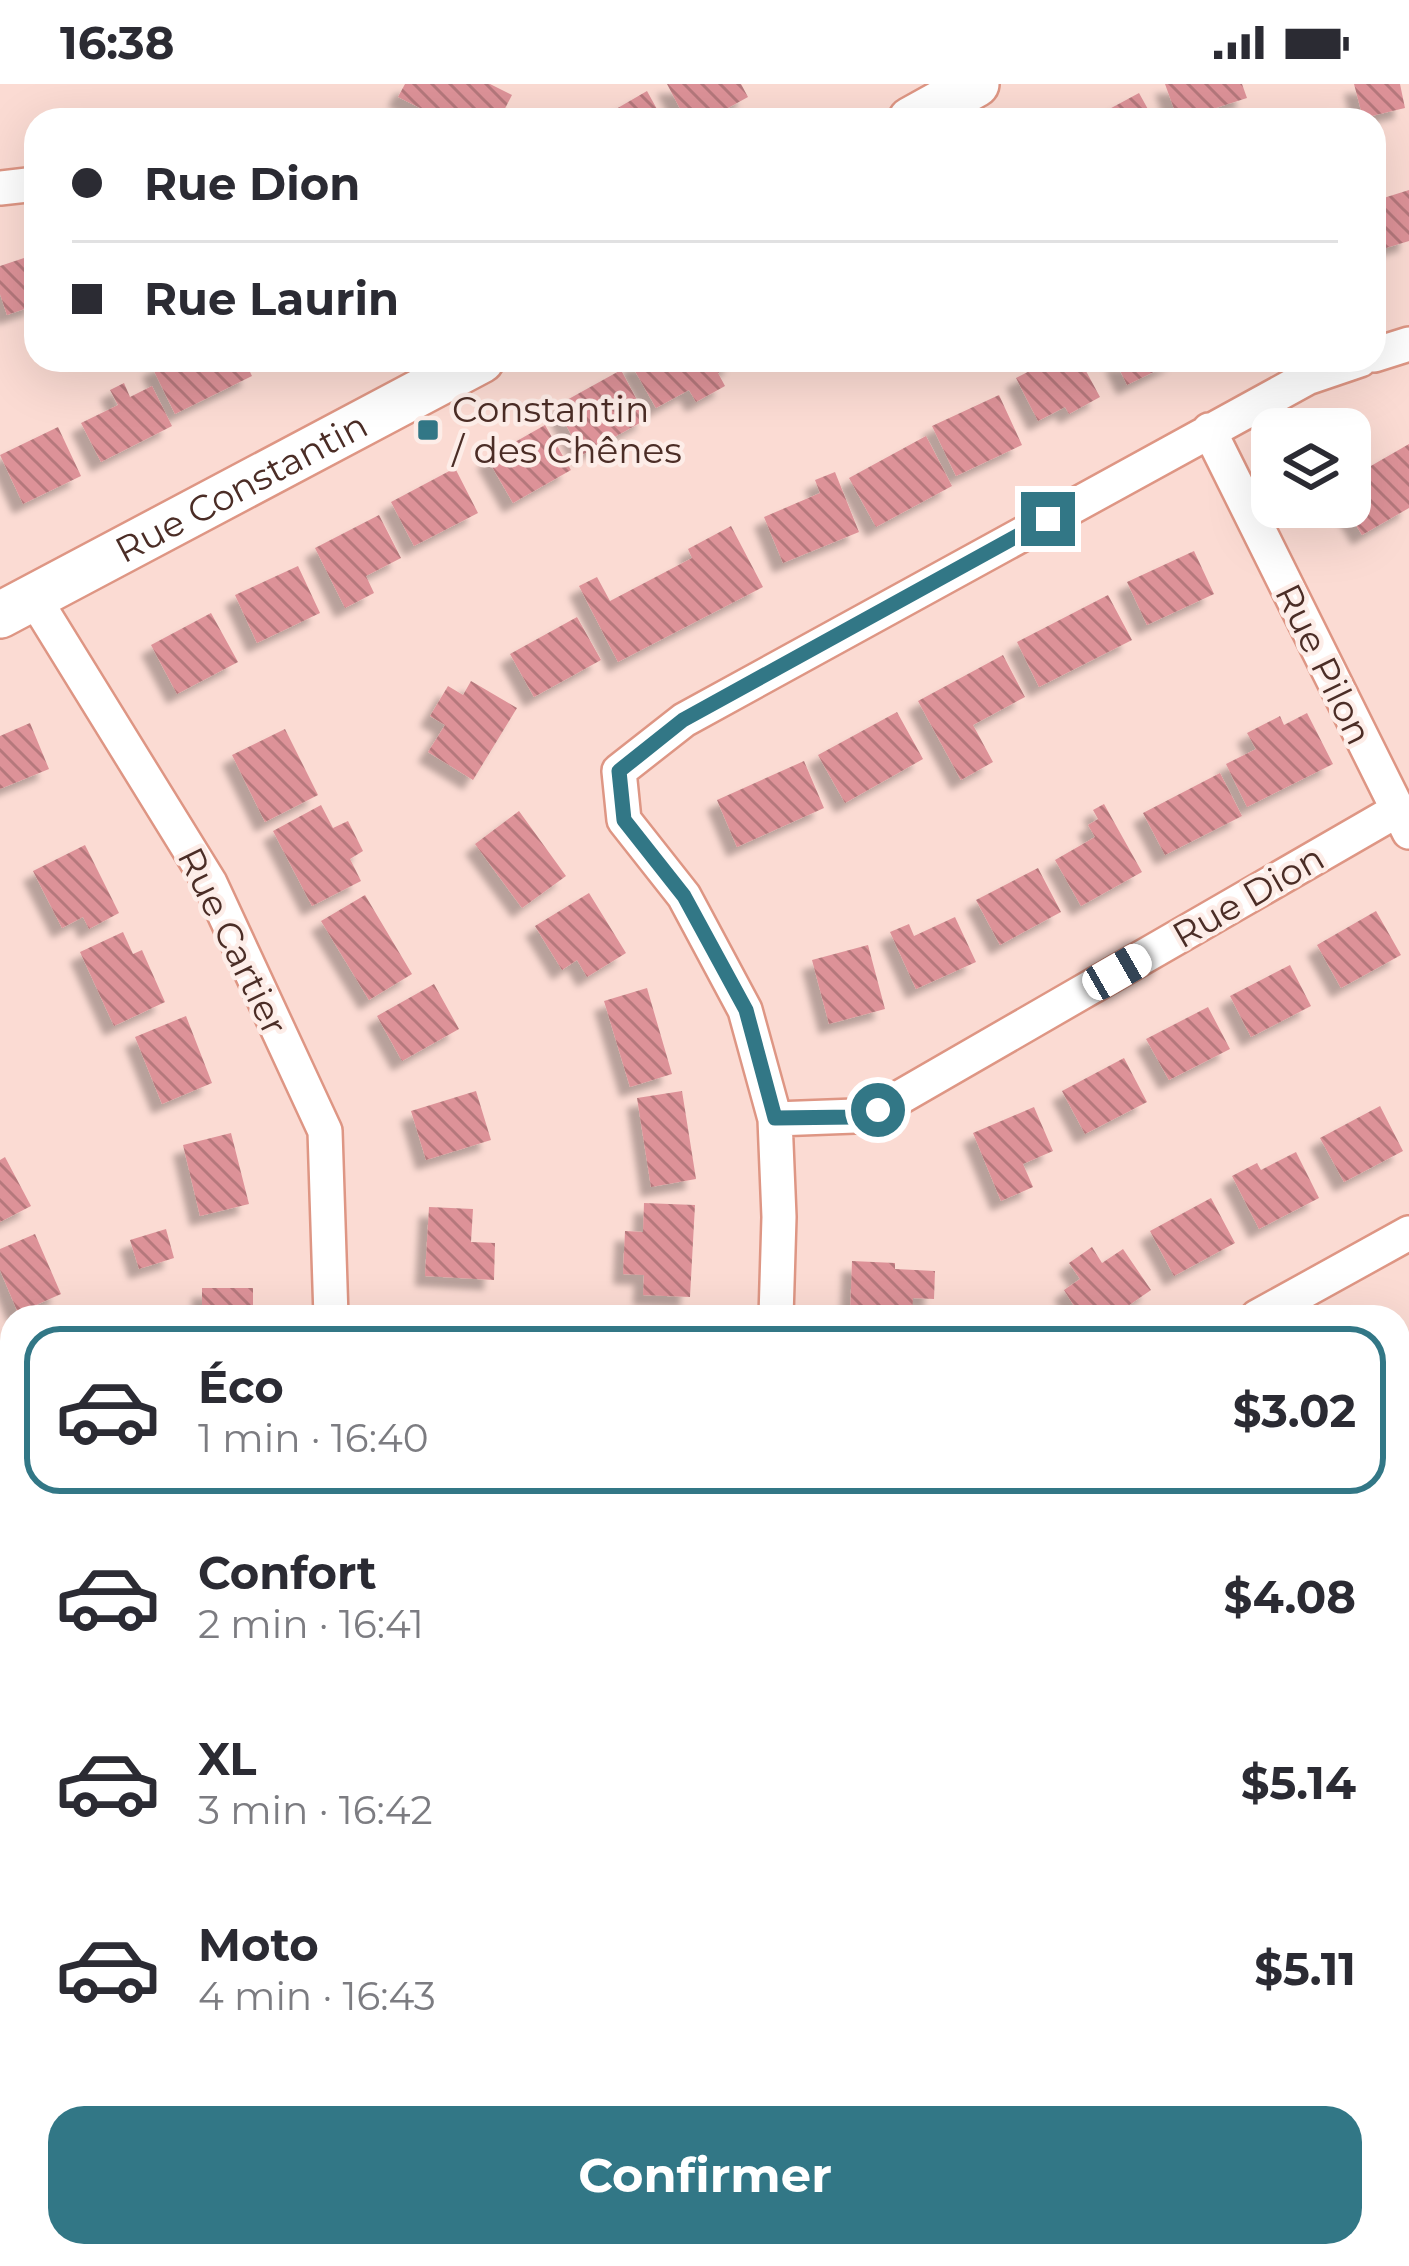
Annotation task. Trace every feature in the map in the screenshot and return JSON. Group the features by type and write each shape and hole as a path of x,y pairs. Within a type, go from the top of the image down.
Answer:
{"street":[{"path":"933,108 976,84"},
{"name":"Rue Constantin","path":"17,606 449,372"},
{"path":"776,1305 775,1118 746,1010 684,896 624,820 619,771 683,720 1209,430 1324,372"},
{"name":"Rue Pilon","path":"1209,430 1403,821"},
{"name":"Rue Cartier","path":"17,606 210,883 325,1131 331,1305"},
{"name":"Rue Dion","path":"775,1118 854,1117 878,1110 1403,821"},
{"path":"1279,1305 1409,1233"}],"building":[{"path":"405,84 490,84 512,95 505,108 420,108 398,97"},
{"path":"667,84 741,84 748,97 728,108 680,108"},
{"path":"1165,84 1242,84 1247,98 1216,108 1174,108"},
{"path":"1354,84 1400,84 1405,108 1386,113 1386,108 1360,108"},
{"path":"647,91 656,108 618,108"},
{"path":"1139,93 1147,108 1111,108"},
{"path":"1409,190 1409,241 1386,248 1386,197"},
{"path":"24,258 24,309 7,315 0,294 0,266"},
{"path":"154,372 250,372 252,376 175,414"},
{"path":"622,372 647,419 582,455 556,406"},
{"path":"636,372 720,372 725,386 696,402 689,390 656,408"},
{"path":"1028,372 1086,372 1100,397 1069,414 1065,407 1038,421 1016,378"},
{"path":"1121,372 1154,372 1127,385"},
{"path":"124,383 130,397 152,386 172,426 101,462 81,423 118,405 110,390"},
{"path":"999,395 1022,445 956,476 932,426"},
{"path":"545,425 571,470 513,503 487,458"},
{"path":"58,427 81,476 23,504 0,455"},
{"path":"926,436 952,486 876,527 849,478"},
{"path":"1409,444 1409,508 1362,535 1358,528 1371,528 1371,466"},
{"path":"455,468 478,513 414,546 391,502"},
{"path":"835,472 859,532 783,563 764,517 820,493 815,480"},
{"path":"379,515 401,558 366,576 374,593 345,608 315,548"},
{"path":"731,526 763,587 618,662 579,586 597,577 610,601 692,558 688,549"},
{"path":"1194,551 1214,594 1147,625 1127,582"},
{"path":"298,566 320,613 257,643 235,595"},
{"path":"1108,595 1132,640 1039,687 1017,642"},
{"path":"211,613 238,662 177,694 151,645"},
{"path":"577,617 601,660 534,697 510,654"},
{"path":"1003,655 1025,697 973,725 993,762 961,780 918,701"},
{"path":"471,681 517,708 473,780 428,752 445,725 430,716 448,686 463,695"},
{"path":"897,712 923,759 845,803 818,755"},
{"path":"1307,713 1333,764 1247,807 1226,764 1256,749 1247,733 1280,716 1284,725"},
{"path":"30,723 49,769 0,789 0,736"},
{"path":"285,729 318,795 265,822 232,755"},
{"path":"804,761 824,808 737,847 717,800"},
{"path":"1220,773 1242,816 1165,855 1143,813"},
{"path":"1104,804 1142,872 1081,906 1055,860 1095,837 1088,825 1098,819 1093,810"},
{"path":"321,805 333,828 348,821 363,851 350,859 361,881 312,906 273,831"},
{"path":"519,811 566,876 522,908 475,844"},
{"path":"85,845 119,913 89,929 83,917 62,928 33,871"},
{"path":"1038,868 1061,912 1000,945 976,900"},
{"path":"589,893 626,953 587,977 577,960 562,970 535,926"},
{"path":"365,895 412,974 369,1000 321,921"},
{"path":"1376,911 1401,955 1341,988 1317,945"},
{"path":"955,917 976,962 916,989 890,932 909,924 914,936"},
{"path":"123,932 133,954 142,950 165,1002 114,1026 80,952"},
{"path":"868,945 885,1009 829,1024 812,960"},
{"path":"1290,965 1311,1006 1251,1037 1230,996"},
{"path":"434,984 459,1029 402,1061 377,1016"},
{"path":"647,988 672,1074 630,1087 604,1001"},
{"path":"1208,1007 1230,1049 1169,1080 1146,1039"},
{"path":"186,1016 212,1083 162,1104 135,1037"},
{"path":"1124,1058 1147,1102 1085,1134 1062,1091"},
{"path":"476,1091 491,1140 426,1160 411,1111"},
{"path":"682,1091 696,1179 651,1187 637,1098"},
{"path":"1380,1106 1403,1151 1344,1182 1320,1138"},
{"path":"1034,1107 1053,1151 1023,1164 1033,1187 1001,1201 973,1133"},
{"path":"231,1133 249,1204 200,1216 183,1145"},
{"path":"1296,1152 1319,1198 1259,1229 1232,1176 1257,1163 1261,1170"},
{"path":"5,1157 31,1206 0,1222 0,1160"},
{"path":"1211,1198 1235,1243 1174,1276 1150,1231"},
{"path":"644,1203 695,1205 690,1297 643,1295 644,1275 623,1274 625,1231 643,1232"},
{"path":"429,1207 473,1209 471,1242 495,1243 494,1280 425,1276"},
{"path":"166,1229 174,1258 139,1269 130,1240"},
{"path":"35,1234 61,1294 36,1305 15,1305 0,1270 0,1249"},
{"path":"1092,1247 1102,1263 1123,1249 1151,1290 1129,1305 1073,1305 1064,1290 1080,1279 1069,1263"},
{"path":"852,1261 935,1271 934,1299 913,1298 913,1305 850,1305"},
{"path":"202,1288 253,1288 253,1305 202,1305"}],"place":[{"name":"Constantin / des Chênes","path":"428,430"}],"route":[{"path":"878,1110 854,1117 775,1118 746,1010 684,896 624,820 619,771 683,720 1048,519"}]}
